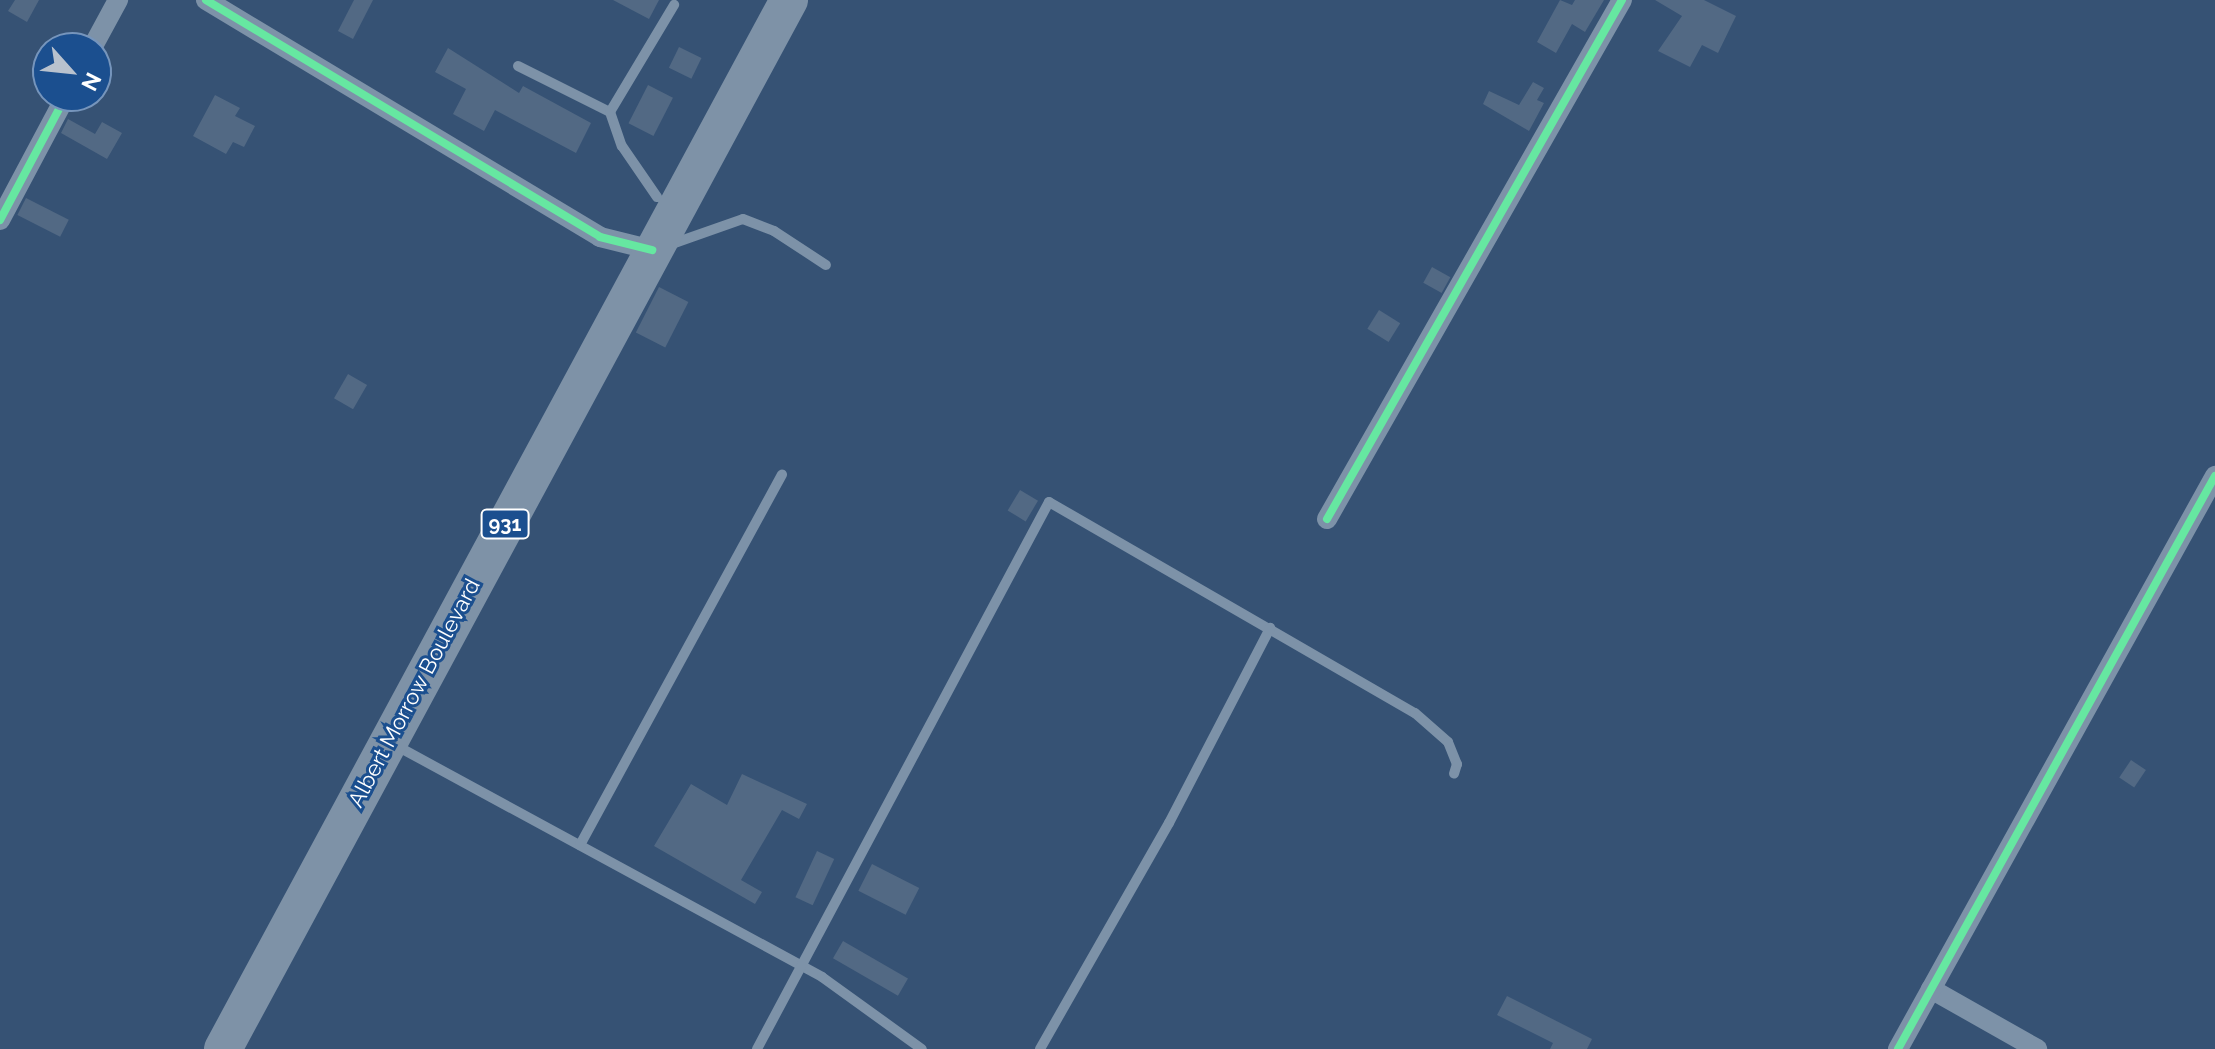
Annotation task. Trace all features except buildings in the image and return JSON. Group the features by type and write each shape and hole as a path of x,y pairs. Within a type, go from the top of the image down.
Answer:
{"highway":[{"name":"Albert Morrow Boulevard","path":"223,1049 388,742 641,248 657,197 764,0"},
{"name":"Albert Morrow Boulevard","path":"200,1049 641,248 789,0"}],"street":[{"path":"101,32 118,0"},
{"path":"206,0 600,237 641,248"},
{"path":"1327,519 1622,0"},
{"path":"0,220 57,112"},
{"path":"1898,1049 2215,476"},
{"path":"1931,989 2037,1049"}],"lane":[{"path":"610,112 674,5"},
{"path":"518,66 610,112 622,146 657,197"},
{"path":"641,248 743,219 774,231 826,265"},
{"path":"580,845 782,474"},
{"path":"757,1049 1049,502 1428,722 1455,755 1454,774"},
{"path":"1040,1049 1169,823 1270,628"},
{"path":"388,742 848,992 922,1049"}],"cycle path":[{"path":"206,0 600,237 652,250"},
{"path":"1327,519 1622,0"},
{"path":"0,220 57,112"},
{"path":"1898,1049 2215,476"}]}
